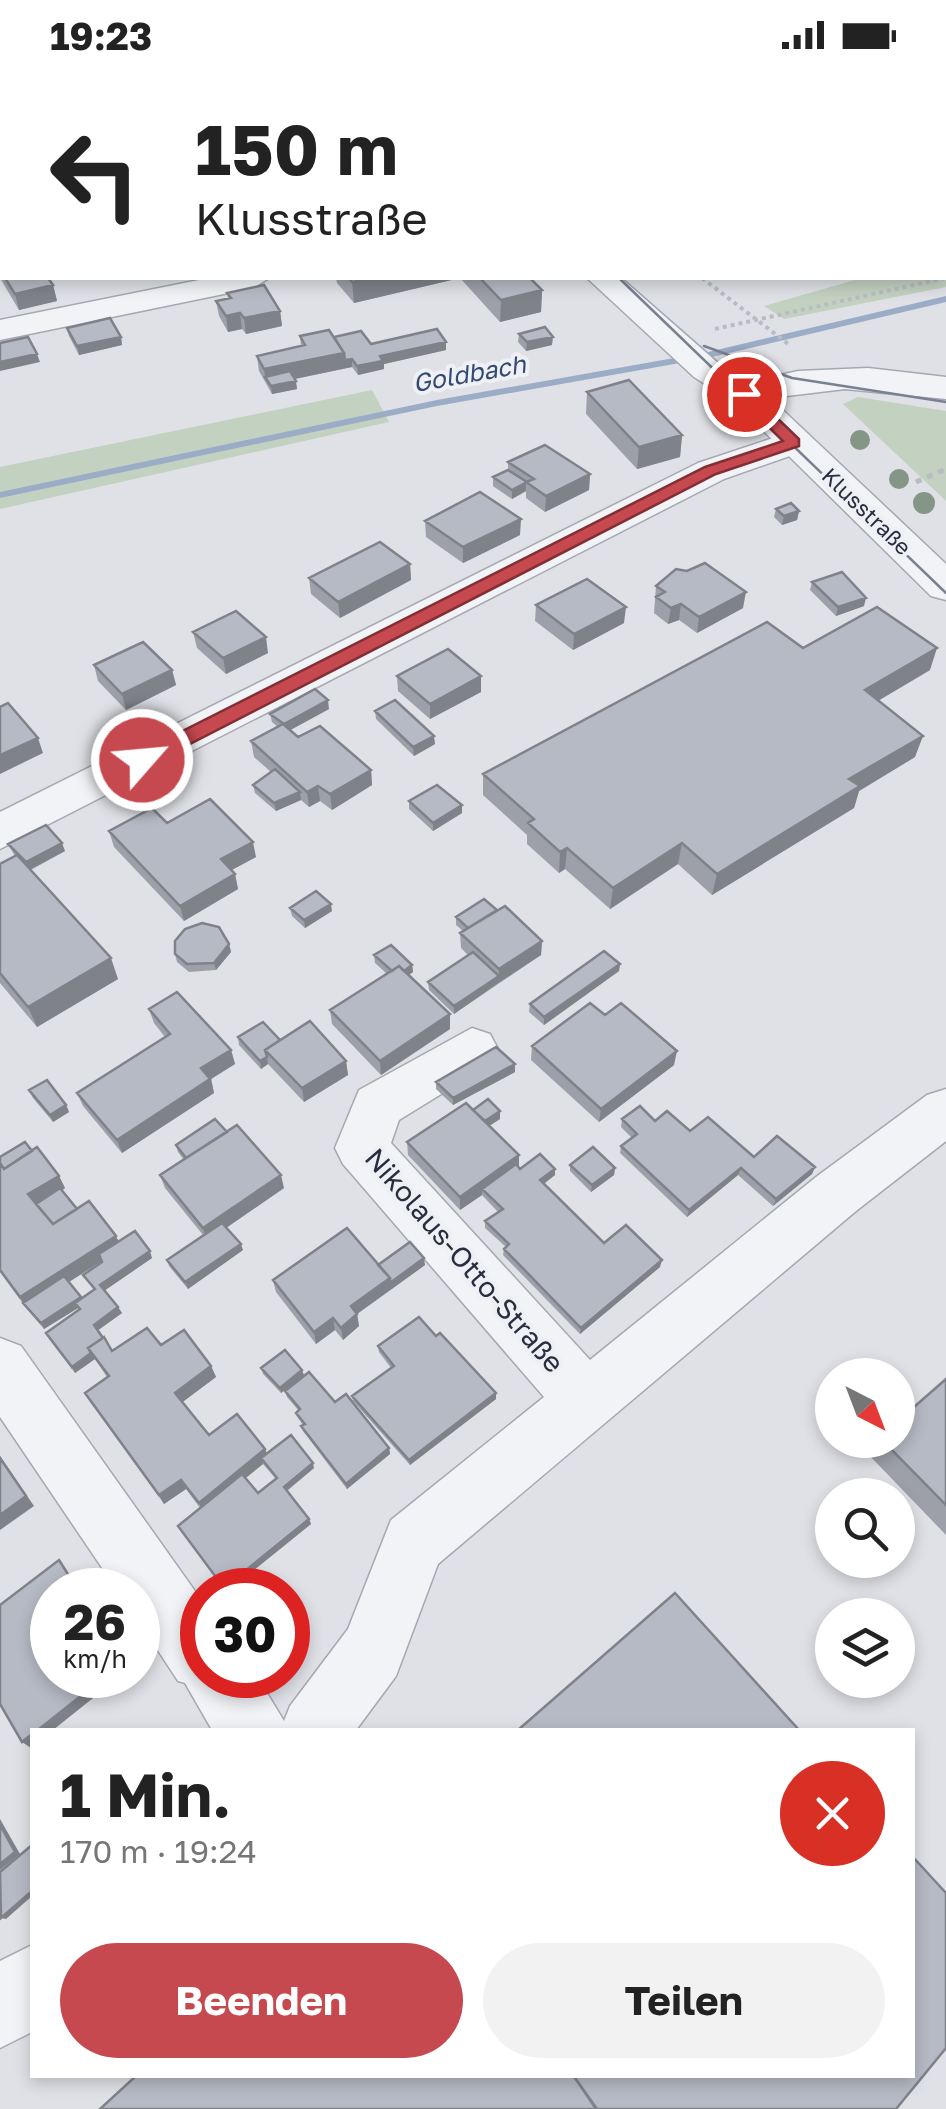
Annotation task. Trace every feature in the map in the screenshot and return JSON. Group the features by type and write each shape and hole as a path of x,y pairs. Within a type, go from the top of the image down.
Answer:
{"street":[{"path":"0,330 244,280"},
{"path":"606,280 706,348"},
{"path":"648,280 744,394 794,379 832,375 946,388"},
{"name":"Klusstraße","path":"744,394 946,587"},
{"path":"0,832 711,471 794,442"},
{"name":"Nikolaus-Otto-Straße","path":"472,1049 378,1106 362,1148 585,1398"},
{"name":"Nikolaus-Otto-Straße","path":"315,1728 372,1652 414,1543 836,1194 946,1111"},
{"path":"0,1366 180,1626"},
{"path":"231,1698 252,1728"},
{"path":"0,2010 30,1985"}],"path":[{"path":"705,280 784,344"},
{"path":"706,348 756,319 937,280"},
{"path":"916,482 946,469"}],"green space":[{"path":"855,280 946,280 946,287 784,319 764,306"},
{"path":"372,390 389,422 0,509 0,467"},
{"path":"858,397 946,411 946,501 843,404"}],"building":[{"path":"6,280 49,280 53,285 15,294"},
{"path":"482,280 532,280 542,290 501,300"},
{"path":"264,285 280,311 244,318 240,313 226,316 216,301 231,298 227,293"},
{"path":"110,318 121,337 77,346 67,328"},
{"path":"545,327 553,337 527,342 519,334"},
{"path":"437,329 446,342 380,356 383,361 357,366 352,359 345,360 334,337 361,331 371,344"},
{"path":"329,330 344,353 264,369 257,356 305,345 300,336"},
{"path":"28,337 37,354 0,362 0,343"},
{"path":"290,371 296,381 271,386 265,377"},
{"path":"629,380 682,435 639,447 587,392"},
{"path":"545,445 590,474 546,496 526,482 534,479 508,462"},
{"path":"508,470 527,482 512,490 493,477"},
{"path":"480,492 521,519 463,547 425,521"},
{"path":"791,503 799,511 784,516 776,509"},
{"path":"380,542 410,564 338,602 309,578"},
{"path":"705,563 746,592 699,617 681,604 671,608 656,597 665,592 656,586 676,569 687,571"},
{"path":"842,572 866,598 838,607 812,582"},
{"path":"587,579 626,607 574,634 536,605"},
{"path":"877,607 937,648 865,690 923,736 849,779 860,786 717,874 682,843 613,888 567,848 560,852 528,823 534,819 483,774 767,622 803,648"},
{"path":"236,611 266,637 223,658 193,632"},
{"path":"143,642 172,670 122,694 94,665"},
{"path":"448,649 481,676 430,704 397,676"},
{"path":"315,689 328,700 284,724 270,714"},
{"path":"395,700 434,736 413,747 375,711"},
{"path":"8,703 38,738 0,755 0,707"},
{"path":"283,724 298,737 320,726 371,770 330,794 318,786 307,792 251,741"},
{"path":"275,769 300,792 274,803 253,785"},
{"path":"437,785 462,805 433,823 409,801"},
{"path":"210,799 253,842 221,859 235,874 180,906 109,831 152,808 167,823"},
{"path":"46,825 62,843 26,862 8,844"},
{"path":"17,855 111,958 28,1007 0,973 0,864"},
{"path":"316,891 331,904 304,920 290,908"},
{"path":"484,899 497,910 468,928 456,917"},
{"path":"505,906 542,941 499,969 460,933"},
{"path":"202,923 219,927 229,944 214,963 187,964 175,954 175,941 185,929"},
{"path":"391,945 412,965 404,971 399,966 392,971 374,955"},
{"path":"604,951 620,964 544,1017 530,1004"},
{"path":"473,952 499,976 454,1006 428,982"},
{"path":"399,966 450,1014 380,1061 330,1010"},
{"path":"177,992 231,1050 201,1068 210,1079 117,1140 77,1093 170,1034 149,1009"},
{"path":"590,1003 605,1015 621,1003 677,1051 601,1109 532,1046"},
{"path":"310,1021 346,1061 302,1088 265,1050"},
{"path":"263,1022 280,1040 265,1050 267,1057 260,1061 238,1037"},
{"path":"496,1047 515,1064 453,1098 436,1082"},
{"path":"47,1080 66,1105 50,1115 29,1090"},
{"path":"488,1099 500,1111 485,1121 473,1110"},
{"path":"466,1103 519,1155 460,1197 407,1142"},
{"path":"640,1106 655,1121 667,1111 690,1131 708,1117 754,1157 777,1136 815,1167 776,1199 741,1168 689,1210 621,1146 637,1134 622,1119"},
{"path":"215,1119 227,1132 186,1158 176,1145"},
{"path":"237,1125 281,1175 203,1228 160,1175"},
{"path":"25,1142 32,1151 4,1169 0,1157"},
{"path":"37,1147 59,1176 28,1194 53,1224 89,1201 116,1236 20,1297 0,1270 0,1163 4,1169"},
{"path":"593,1147 615,1168 592,1185 570,1165"},
{"path":"540,1154 555,1169 540,1180 604,1243 626,1225 662,1260 581,1328 504,1249 509,1244 485,1221 503,1209 482,1189 516,1164 520,1169"},
{"path":"60,1188 77,1209 53,1224 36,1204"},
{"path":"222,1223 241,1244 185,1282 167,1260"},
{"path":"347,1228 390,1278 351,1306 357,1314 341,1328 333,1318 314,1332 273,1280"},
{"path":"135,1231 150,1251 100,1285 118,1307 94,1325 103,1338 72,1367 46,1333 80,1309 75,1303 95,1289 83,1275 102,1262 99,1254"},
{"path":"410,1242 424,1258 390,1283 378,1265"},
{"path":"64,1276 81,1297 41,1323 23,1303"},
{"path":"419,1317 436,1336 440,1333 496,1393 409,1460 352,1396 394,1366 378,1346"},
{"path":"147,1328 161,1345 184,1330 211,1366 175,1393 209,1435 237,1414 265,1449 199,1503 181,1480 159,1495 85,1393 109,1376 88,1348 104,1337 112,1351"},
{"path":"285,1350 302,1370 280,1388 261,1368"},
{"path":"309,1372 335,1402 346,1394 389,1448 346,1484 301,1426 305,1424 296,1413 300,1409 285,1391"},
{"path":"946,1379 946,1505 900,1458 915,1458 915,1406"},
{"path":"291,1435 313,1463 284,1487 309,1519 249,1568 209,1568 178,1526 242,1474 258,1493 277,1478 261,1458"},
{"path":"0,1458 26,1496 0,1515"},
{"path":"30,1582 30,1698 78,1698 41,1728 30,1728 30,1736 22,1742 0,1704 0,1605"},
{"path":"675,1593 797,1728 520,1728"},
{"path":"0,1825 15,1852 0,1864"},
{"path":"30,1847 30,1893 1,1918 0,1872"},
{"path":"915,1859 946,1893 946,2048 896,2109 597,2109 575,2078 915,2078"},
{"path":"134,2078 575,2078 596,2109 100,2109"}],"waterway":[{"name":"Goldbach","path":"0,495 437,403 708,355 946,299"}],"tram line":[{"path":"621,280 946,593"},
{"path":"704,346 792,378 946,402"}],"route":[{"path":"142,760 711,471 794,442 744,394"}]}
